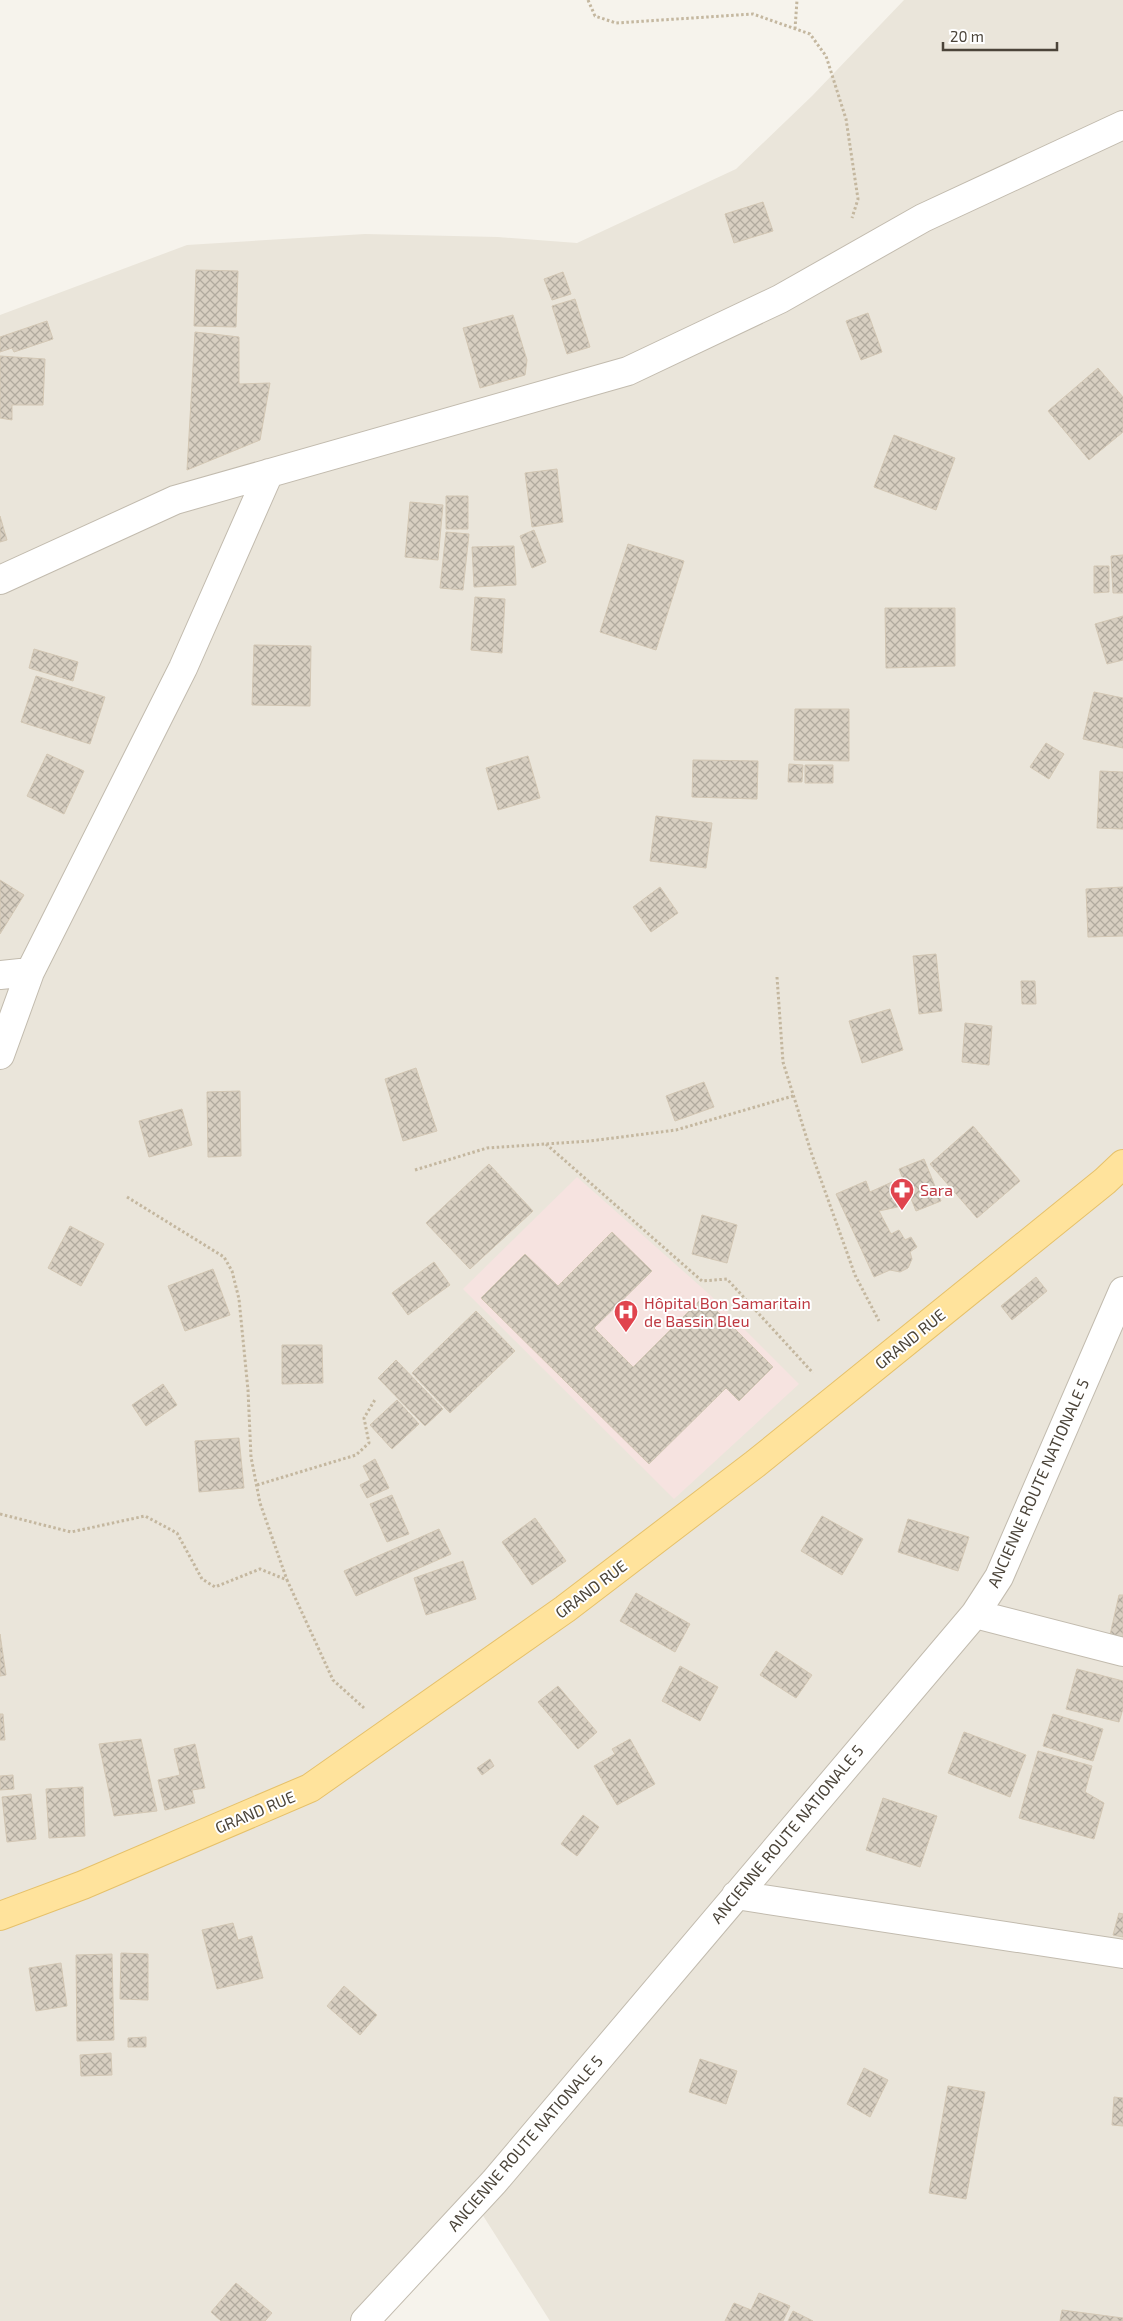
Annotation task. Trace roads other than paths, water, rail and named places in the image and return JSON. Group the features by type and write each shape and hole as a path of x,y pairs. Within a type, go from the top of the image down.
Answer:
{"main road":[{"name":"GRAND RUE","path":"0,1916 83,1885 310,1788 565,1609 755,1464 1105,1181 1123,1164"}],"street":[{"path":"0,580 175,500 628,371 780,299 923,218 1123,125"},
{"path":"0,1055 30,972 183,668 269,472"},
{"path":"0,975 30,972"},
{"name":"ANCIENNE ROUTE NATIONALE 5","path":"365,2321 494,2182 975,1614 999,1577 1123,1291"},
{"path":"975,1614 1123,1652"},
{"path":"736,1895 1123,1954"}],"place":[{"name":"Sara","path":"902,1211"},
{"name":"Hôpital Bon Samaritain de Bassin Bleu","path":"626,1333"}]}
